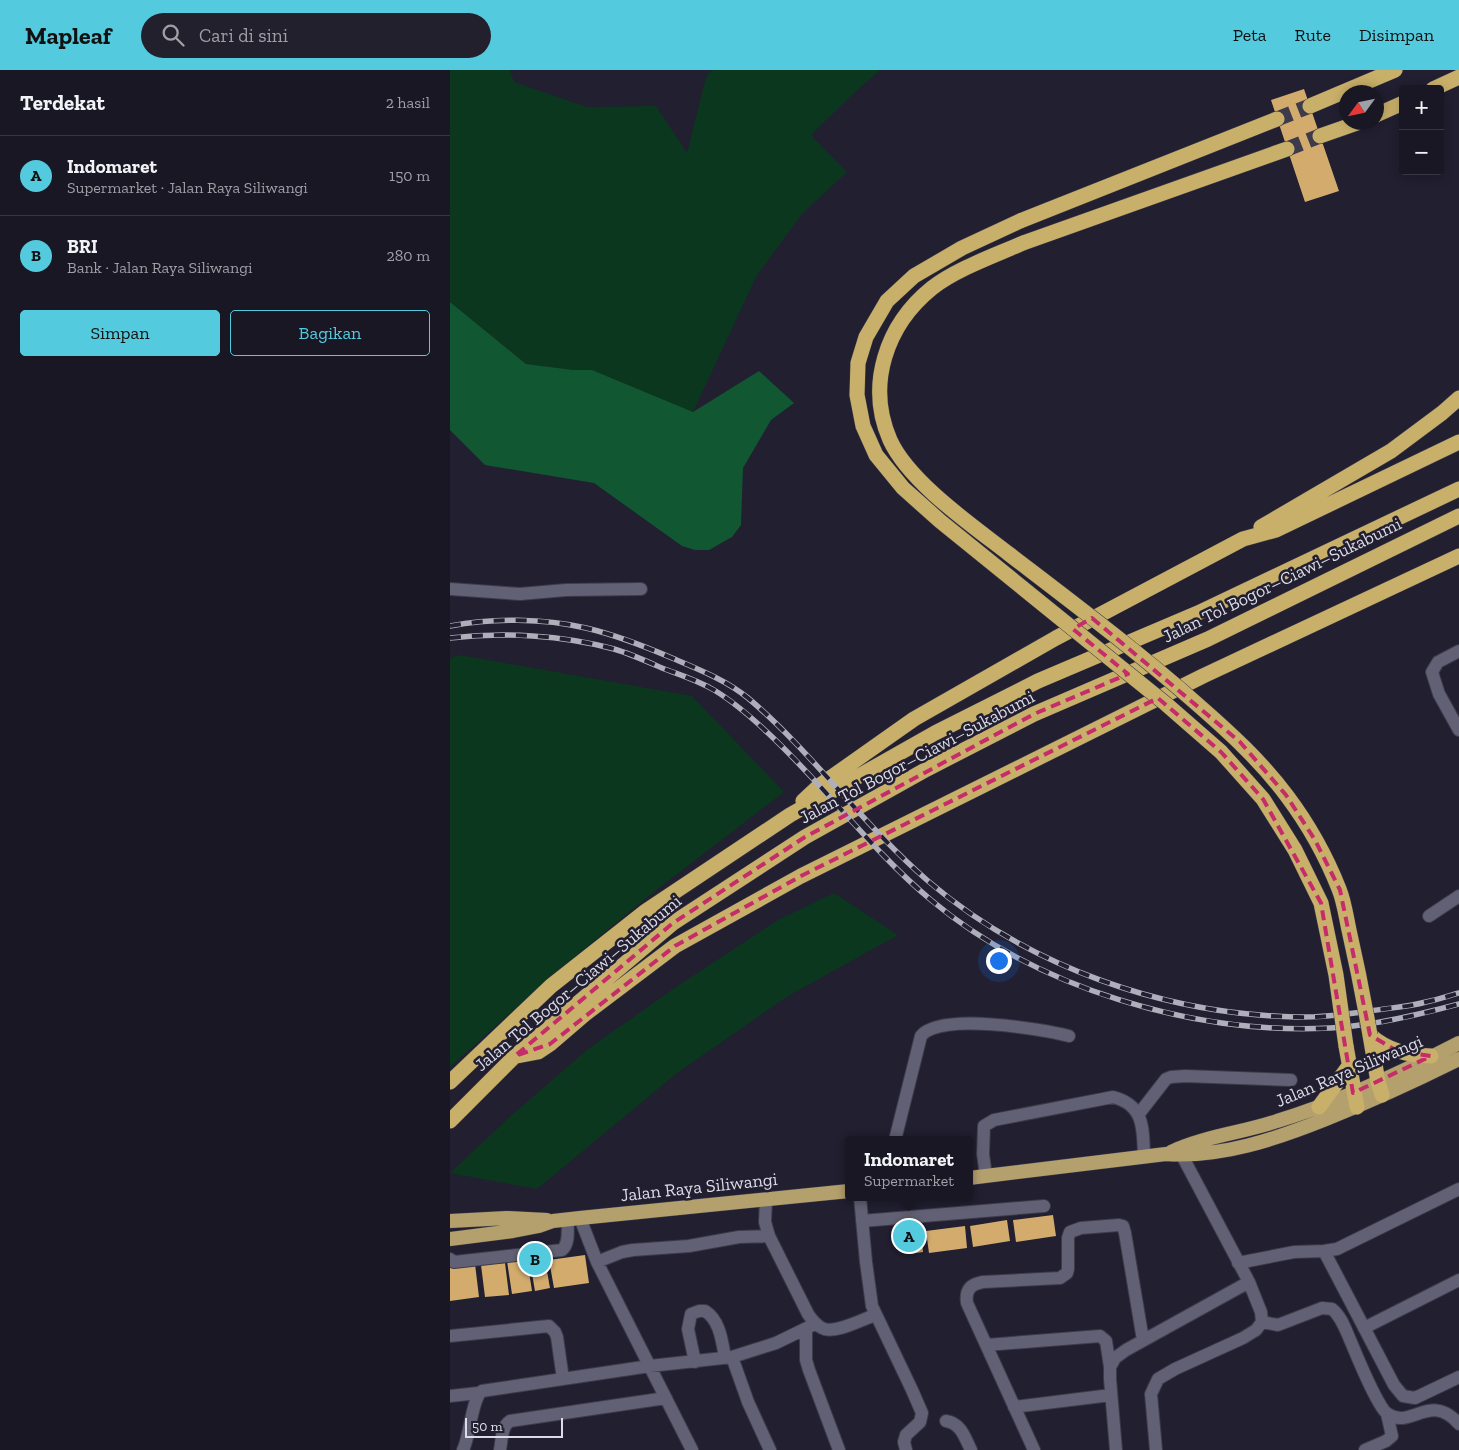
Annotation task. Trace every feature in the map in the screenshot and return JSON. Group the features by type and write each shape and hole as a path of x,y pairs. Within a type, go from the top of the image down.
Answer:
{"highway":[{"path":"1310,106 1395,70"},
{"path":"1442,85 1459,77"},
{"path":"1384,111 1399,105"},
{"path":"1277,119 1020,221 962,248 914,276 887,301 866,337 858,363 857,395 863,426 876,456 903,488 940,521 1180,716 1221,752 1263,799 1295,850 1321,903 1336,975 1355,1100"},
{"path":"1320,136 1339,129"},
{"path":"1287,149 1023,243 966,268 933,288 908,312 891,339 881,367 879,394 883,420 891,442 917,478 952,510 1164,674 1240,742 1286,795 1315,840 1340,890 1357,962 1380,1088"},
{"path":"790,815 818,786 914,719 1056,638 1243,539 1319,492 1391,451 1459,398"},
{"path":"1243,539 1276,530 1459,442"},
{"name":"Jalan Tol Bogor–Ciawi–Sukabumi","path":"450,1082 551,986 646,911 790,815 935,733 1038,681 1198,613 1459,489"},
{"name":"Jalan Tol Bogor–Ciawi–Sukabumi","path":"450,1121 515,1056 673,923 805,837 927,769 1034,714 1208,639 1459,516"},
{"path":"515,1056 538,1052 675,946 801,876 1203,676 1459,556"},
{"path":"1370,1035 1385,1046 1397,1051 1431,1056"},
{"name":"Jalan Raya Siliwangi","path":"1380,1088 1431,1056 1459,1044"},
{"name":"Jalan Raya Siliwangi","path":"973,1178 1175,1152 1213,1152 1257,1143 1301,1129 1380,1088 1459,1059"},
{"path":"1320,1107 1349,1066"},
{"name":"Jalan Raya Siliwangi","path":"1175,1152 1211,1138 1259,1127 1320,1107 1355,1100"},
{"name":"Jalan Raya Siliwangi","path":"450,1221 527,1218 553,1221 845,1192"},
{"name":"Jalan Raya Siliwangi","path":"450,1239 513,1231 553,1221"}],"street":[{"path":"450,589 520,594 566,590 641,589"},
{"path":"1459,651 1438,662 1432,672 1439,694 1459,730"},
{"path":"1428,916 1459,896"},
{"path":"896,1136 921,1036 927,1031 941,1026 961,1023 1006,1026 1069,1036"},
{"path":"1138,1115 1166,1079 1171,1077 1291,1080"},
{"path":"986,1176 984,1126 994,1120 1113,1097 1125,1100 1138,1115 1143,1134 1144,1157"},
{"path":"1156,1450 1151,1394 1158,1380 1175,1369 1243,1338 1256,1330 1262,1322 1261,1312 1249,1282 1175,1152"},
{"path":"1238,1263 1294,1252 1337,1249 1459,1189"},
{"path":"766,1199 766,1222 769,1236 808,1314 810,1326 806,1360 839,1450"},
{"path":"860,1201 870,1297 875,1315 922,1413 920,1422 906,1435 904,1442 906,1450"},
{"path":"862,1221 1044,1206"},
{"path":"450,1259 454,1262 562,1250 567,1242 574,1219"},
{"path":"574,1219 692,1450"},
{"path":"1034,1450 968,1303 967,1294 971,1287 983,1282 1060,1278 1067,1273 1068,1238 1070,1232 1080,1228 1108,1224 1119,1225 1124,1229 1143,1340"},
{"path":"597,1262 622,1252 633,1250 689,1246 739,1237 769,1236"},
{"path":"1324,1251 1400,1394 1408,1398 1415,1398 1459,1377"},
{"path":"1364,1328 1459,1280"},
{"path":"1110,1367 1117,1356 1143,1340 1249,1282"},
{"path":"1262,1322 1278,1325 1322,1308 1332,1309 1342,1323 1373,1392 1386,1412 1392,1436 1386,1441 1365,1450"},
{"path":"695,1362 688,1323 691,1314 699,1310 705,1311 714,1318 748,1402 770,1450"},
{"path":"450,1396 650,1366 729,1357 763,1348 810,1326 829,1330 842,1328 875,1315"},
{"path":"450,1336 549,1326 555,1332 557,1338 563,1379"},
{"path":"986,1345 1100,1336 1106,1341 1110,1367 1116,1450"},
{"path":"463,1450 470,1430 474,1403 478,1393"},
{"path":"1386,1412 1400,1394"},
{"path":"1014,1407 1111,1395"},
{"path":"500,1450 504,1429 510,1421 666,1398"},
{"path":"1386,1412 1397,1417 1406,1417 1434,1409 1446,1413 1459,1424"},
{"path":"946,1421 953,1422 958,1426 971,1450"}],"highlighted area":[{"path":"1092,618 1240,742 1286,795 1315,840 1340,890 1370,1035 1397,1051 1431,1056 1353,1093 1321,903 1263,799 1221,752 1158,698 801,876 675,946 550,1044 515,1056 673,923 805,837 1034,714 1128,674 1073,629"}],"green space":[{"path":"450,70 510,70 514,82 587,107 656,106 687,153 706,77 712,70 880,70 811,135 847,172 802,214 757,275 693,412 592,370 573,370 526,364 450,302"},
{"path":"450,302 526,364 573,370 592,370 693,412 759,371 794,403 771,420 743,468 741,525 732,537 709,550 695,550 682,546 594,483 485,465 450,430"},
{"path":"459,655 692,696 784,792 655,891 555,973 450,1067 450,659"},
{"path":"834,893 898,935 788,996 677,1073 537,1189 450,1173 513,1114 588,1049 679,985 778,920"}],"building":[{"path":"1304,89 1339,191 1305,202 1271,100"},
{"path":"1053,1215 1056,1236 1016,1242 1013,1220"},
{"path":"1007,1220 1010,1241 973,1247 970,1226"},
{"path":"965,1226 967,1248 929,1253 926,1231"},
{"path":"922,1240 923,1252 909,1254 908,1241"},
{"path":"585,1255 589,1283 554,1288 549,1260"},
{"path":"527,1259 532,1291 512,1294 507,1261"},
{"path":"545,1260 550,1288 535,1291 530,1262"},
{"path":"505,1263 509,1295 485,1297 481,1265"},
{"path":"475,1264 479,1297 450,1301 450,1267"}],"tunnel":[{"path":"1277,119 1310,106"},
{"path":"1287,149 1320,136"}],"railway":[{"path":"450,626 466,623 518,620 553,622 586,628 640,645 721,680 748,698 772,719 882,837 928,881 967,911 1010,938 1054,961 1100,980 1148,995 1197,1007 1246,1014 1296,1017 1333,1016 1405,1006 1459,993"},
{"path":"450,638 511,635 553,638 594,644 632,655 695,680 714,690 742,710 789,753 888,860 931,900 973,931 1019,958 1068,981 1119,1000 1172,1014 1225,1023 1278,1028 1330,1028 1362,1025 1411,1016 1459,1004"}],"place":[{"name":"Indomaret","path":"909,1236"},
{"name":"BRI","path":"535,1259"}]}
